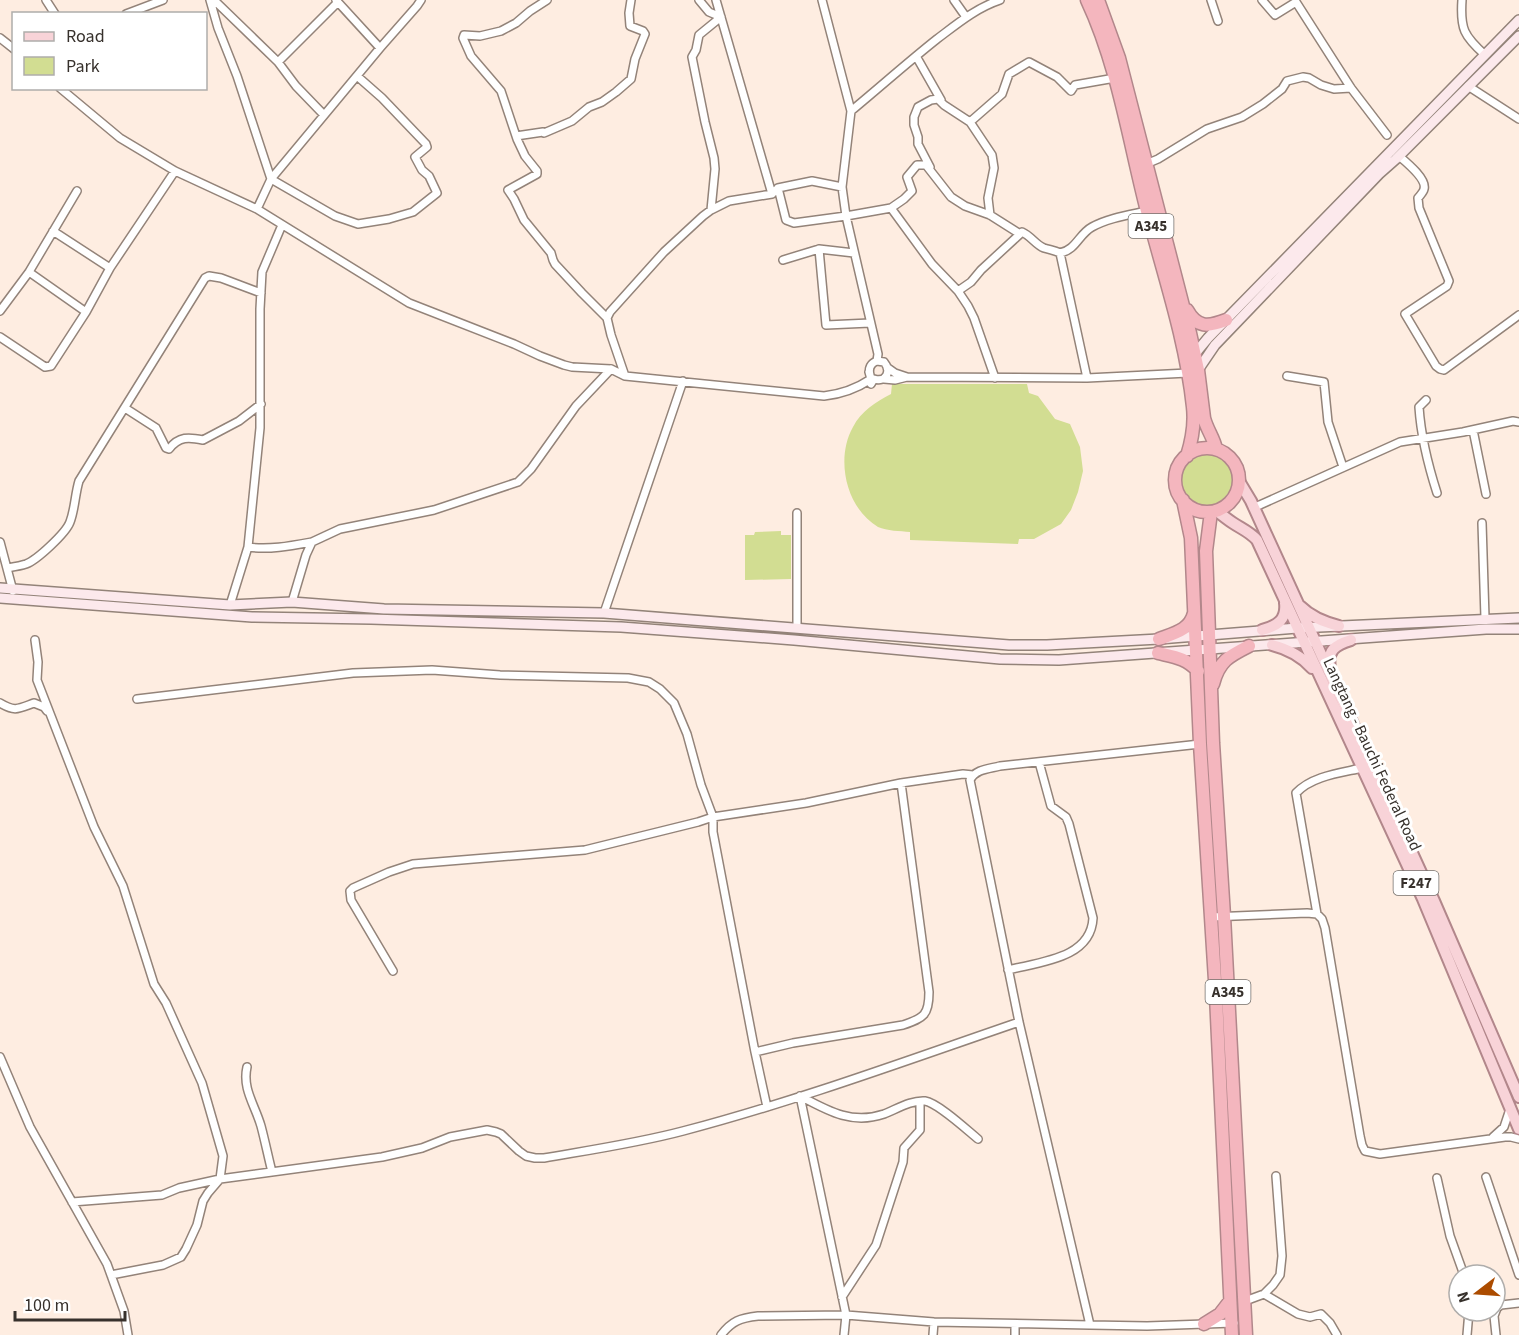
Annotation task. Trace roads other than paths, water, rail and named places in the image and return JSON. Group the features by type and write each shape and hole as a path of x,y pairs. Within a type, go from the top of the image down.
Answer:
{"highway":[{"name":"A345","path":"1087,0 1103,37 1115,78 1147,211 1176,318 1192,365 1194,425 1186,456 1176,477 1191,538 1232,1329"},
{"name":"A345","path":"1098,0 1119,58 1181,299 1192,365 1206,426 1215,441 1216,449 1233,461 1238,471 1239,482"},
{"path":"1181,299 1196,321 1210,325 1226,320"},
{"path":"1186,456 1200,449 1216,449"},
{"path":"1183,500 1196,510 1214,511 1230,503 1238,489 1239,482"},
{"name":"A345","path":"1214,511 1206,551 1211,693 1246,1329"},
{"path":"1159,639 1187,627 1195,609"},
{"path":"1211,693 1222,663 1228,657 1249,646"},
{"path":"1158,653 1183,659 1191,663 1198,671"},
{"path":"1216,996 1229,996"},
{"path":"1219,1061 1232,1061"},
{"path":"1224,1174 1238,1173"},
{"path":"1204,1323 1220,1314 1230,1301"}],"main road":[{"name":"Langtang - Bauchi Federal Road","path":"1239,482 1251,501 1297,603 1302,627"},
{"name":"Langtang - Bauchi Federal Road","path":"1214,511 1252,534 1257,540 1284,600 1332,680 1434,901 1519,1096"},
{"path":"1262,630 1274,627 1284,618 1286,611 1284,600"},
{"path":"1297,603 1312,616 1339,626"},
{"path":"1332,680 1329,664 1331,652 1340,644 1351,640"},
{"name":"Langtang - Bauchi Federal Road","path":"1309,642 1319,676 1424,898 1519,1129"},
{"path":"1272,645 1286,648 1294,653 1310,665 1319,676"},
{"path":"1503,1090 1514,1085"}],"street":[{"path":"131,12 163,0"},
{"path":"212,0 278,62 296,86 324,115"},
{"path":"212,0 218,28 237,76 271,179 335,216 358,224 413,212 437,193 416,157 427,147 426,144 382,98 357,76"},
{"path":"257,209 271,179 421,0"},
{"path":"547,0 501,31 480,36 464,35 463,38 471,56 501,91 516,136 525,156 537,172 508,190 524,220 551,253 555,264 607,318 626,376"},
{"path":"516,136 543,133 572,121 589,107 602,102 631,79 634,59 645,34 630,26 631,0"},
{"path":"699,0 709,12 721,17"},
{"path":"716,0 772,194"},
{"path":"62,90 112,133 175,171 257,209 409,303 540,356 572,367 611,369 626,376 824,396 844,393 873,383 871,372 875,359 870,323 846,216 842,187 851,111 822,0"},
{"path":"954,0 966,17"},
{"path":"851,111 915,56 966,17 1000,0"},
{"path":"1211,0 1218,21"},
{"path":"1262,0 1275,15 1296,2 1351,88 1387,135"},
{"path":"1462,0 1463,29 1471,42 1485,55"},
{"path":"278,62 337,1 380,48"},
{"path":"711,210 714,158 692,57 699,35 721,17"},
{"path":"1192,365 1208,338 1519,20"},
{"path":"871,372 879,380 907,377 1087,378 1192,365 1215,345 1379,174 1519,36"},
{"path":"0,38 12,47"},
{"path":"915,56 944,105"},
{"path":"970,122 1002,94 1009,74 1029,62 1058,77 1071,91 1075,85 1115,78"},
{"path":"1146,164 1207,129 1242,117 1282,89 1287,81 1303,77 1334,89 1351,88"},
{"path":"1468,86 1519,119"},
{"path":"933,174 918,144 914,117 918,107 938,99 970,122 992,155 994,168 988,198 990,214"},
{"path":"1399,156 1418,174 1424,184 1424,190 1418,198 1419,208 1449,281 1447,286 1405,314 1436,366 1444,370 1519,315"},
{"path":"778,188 786,220 789,222 846,216 891,208 912,191 907,177 916,165 926,165 951,197 974,210 990,214 1020,234"},
{"path":"0,337 45,367 54,363 110,268 175,171"},
{"path":"607,318 664,252 711,210 729,201 772,194 778,188 812,181 842,187"},
{"path":"0,310 29,272 77,191"},
{"path":"891,208 932,264 958,291 974,318 995,378"},
{"path":"958,291 971,282 1022,232 1042,248 1060,253 1068,252 1090,227 1147,211"},
{"path":"230,605 248,547 260,428 262,272 282,225"},
{"path":"53,231 110,268"},
{"path":"783,260 819,249 854,252"},
{"path":"819,249 826,325 870,323"},
{"path":"1060,253 1087,378"},
{"path":"29,272 86,312"},
{"path":"7,568 26,564 38,557 66,528 70,522 79,481 205,278 210,276 221,278 261,293"},
{"path":"871,372 878,354 874,344"},
{"path":"877,361 884,362 888,368 907,377"},
{"path":"884,379 888,374 888,368"},
{"path":"248,547 259,549 312,542 340,529 434,510 518,482 531,469 576,406 611,369"},
{"path":"1287,376 1324,381 1328,422 1343,467"},
{"path":"601,626 683,381"},
{"path":"1426,400 1419,407 1420,428 1437,493"},
{"path":"125,408 156,428 166,448 169,449 173,444 188,437 203,440 239,421 261,404"},
{"path":"1253,507 1400,442 1513,421 1519,422"},
{"path":"1473,430 1486,494"},
{"path":"797,513 797,628"},
{"path":"1482,523 1486,629"},
{"path":"0,542 14,599"},
{"path":"292,602 312,542"},
{"path":"0,588 230,605 292,602 384,609 604,613 1009,645 1159,639 1302,627 1519,618"},
{"path":"0,598 252,617 601,626 806,641 1000,659 1059,660 1486,629 1519,629"},
{"path":"35,640 38,662 37,680 94,827 123,886 154,984 166,1003 202,1083 224,1156 220,1179 203,1201 197,1225 181,1257 162,1265 111,1275"},
{"path":"137,699 353,673 432,670 500,675 628,678 649,682 660,689 674,703 687,734 713,817 713,832 754,1052 767,1107"},
{"path":"0,703 9,709 18,709 34,703 44,707 51,718"},
{"path":"1090,1325 1019,1022 970,780 979,771 1000,766 1200,744"},
{"path":"1008,970 1067,955 1083,943 1092,928 1093,918 1069,824 1066,817 1051,806 1039,762"},
{"path":"1317,914 1296,794 1302,787 1318,779 1362,768"},
{"path":"393,971 351,900 350,891 389,872 413,864 585,850 713,817 806,803 902,783 963,774 973,775"},
{"path":"754,1052 805,1041 881,1030 914,1022 926,1014 929,1006 929,992 902,783"},
{"path":"1211,917 1307,912 1317,914 1322,919 1360,1136 1365,1151 1380,1154 1491,1138 1519,1139"},
{"path":"72,1202 162,1195 179,1188 220,1179 389,1156 422,1148 450,1137 487,1130 501,1134 526,1156 535,1158 668,1135 767,1107 1019,1022"},
{"path":"0,1057 30,1127 103,1256 124,1311 128,1335"},
{"path":"247,1067 245,1081 261,1123 272,1172"},
{"path":"800,1096 836,1114 855,1118 870,1118 926,1101 942,1110 978,1139"},
{"path":"800,1096 846,1315 844,1335"},
{"path":"842,1297 876,1245 903,1162 904,1148 920,1130 920,1102"},
{"path":"1491,1138 1504,1127 1508,1120 1510,1107"},
{"path":"1245,1301 1264,1294 1274,1285 1280,1275 1282,1266 1276,1176"},
{"path":"1485,1177 1519,1275"},
{"path":"1437,1178 1448,1230 1460,1263"},
{"path":"1264,1294 1298,1314 1310,1317 1320,1314 1330,1323 1337,1335"},
{"path":"1496,1335 1494,1316 1497,1308 1501,1305 1519,1303"},
{"path":"721,1335 729,1325 744,1318 758,1316 846,1315 934,1323 1147,1326 1204,1323 1232,1329 1246,1329"},
{"path":"933,1335 934,1323"},
{"path":"1015,1324 1015,1335"}]}
